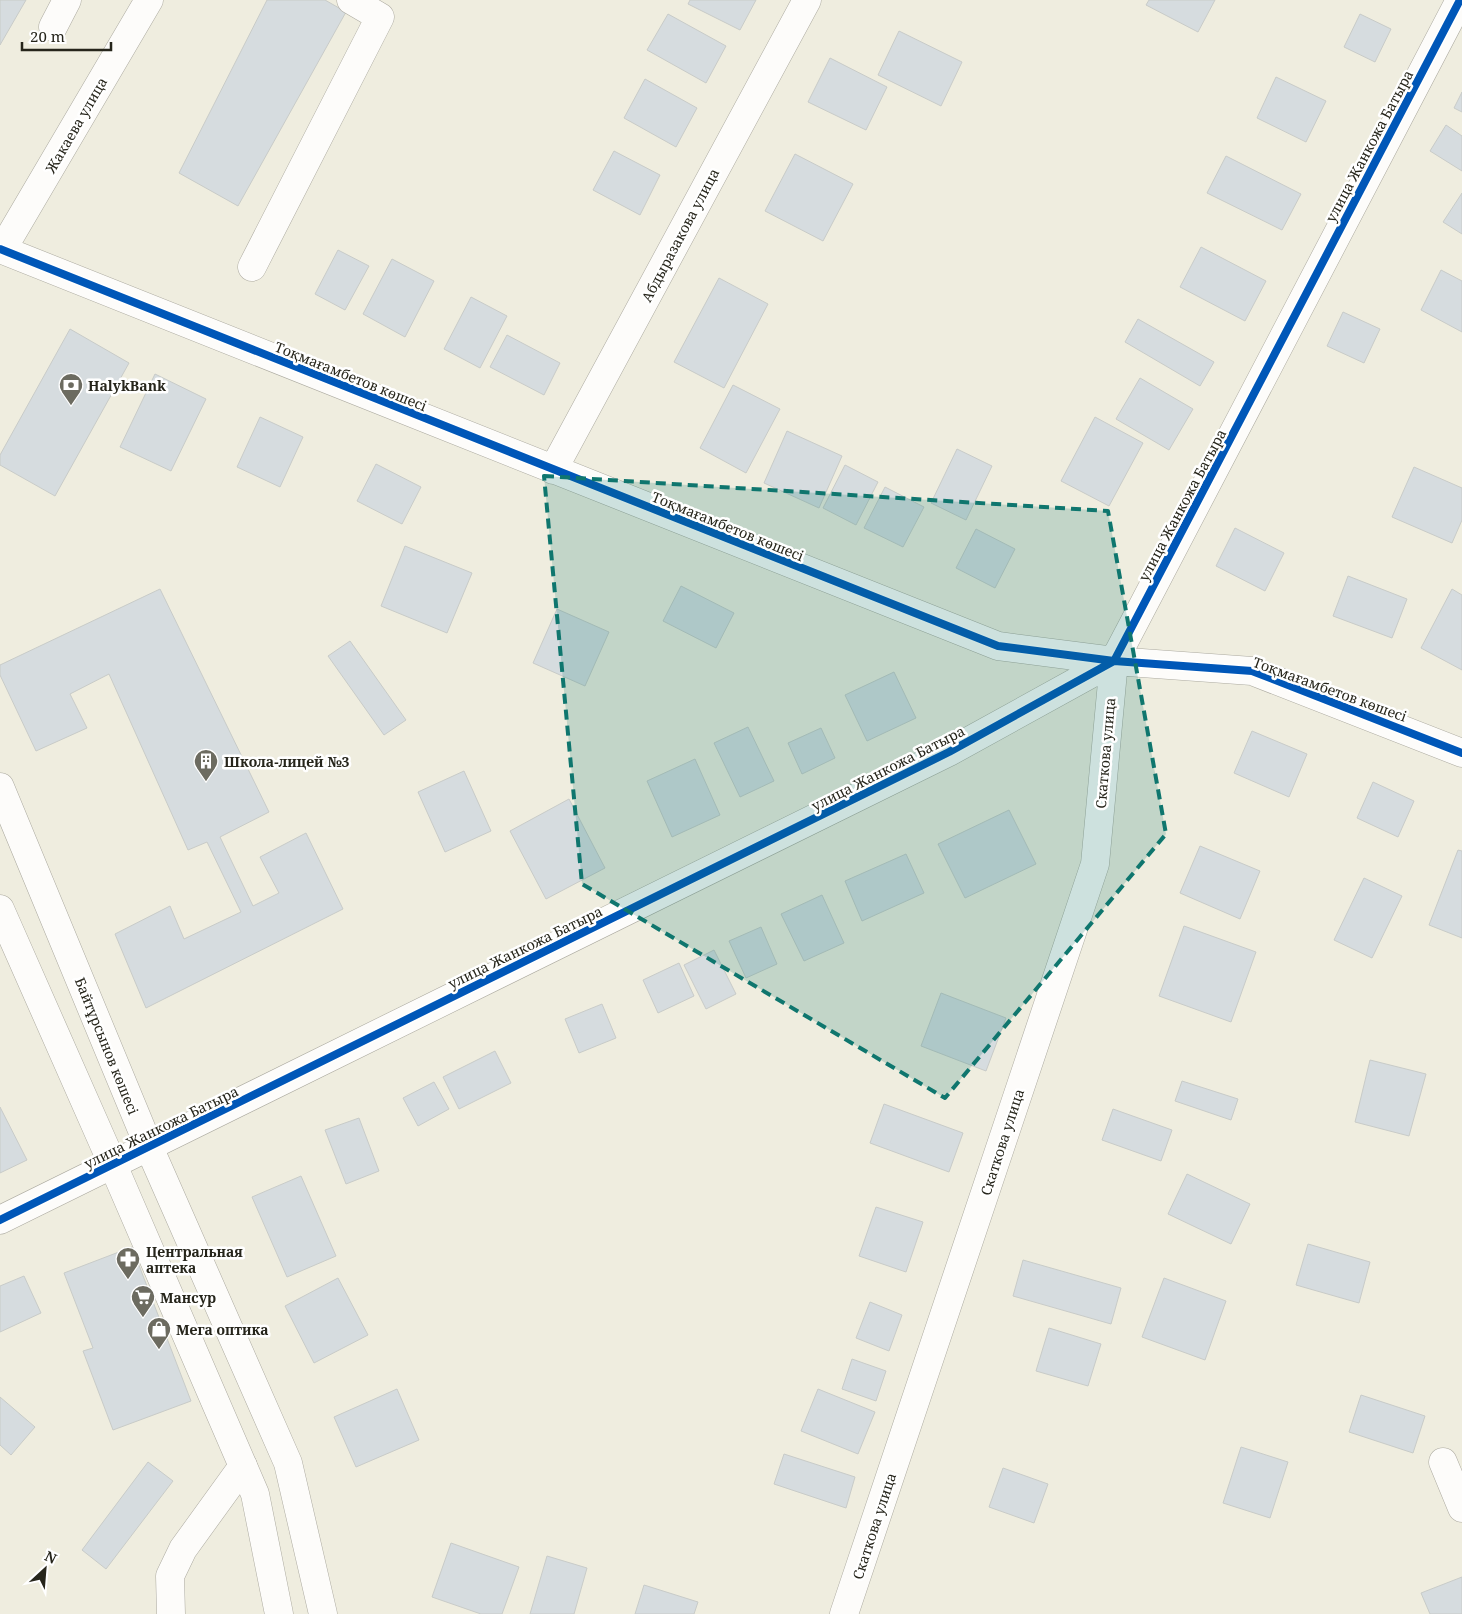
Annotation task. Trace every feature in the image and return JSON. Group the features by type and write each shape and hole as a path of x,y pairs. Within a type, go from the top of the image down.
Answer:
{"street":[{"path":"52,27 67,0"},
{"name":"Жакаева улица","path":"1,250 149,0"},
{"path":"252,266 380,17 351,0"},
{"name":"Абдыразакова улица","path":"553,470 807,0"},
{"name":"улица Жанкожа Батыра","path":"0,1220 949,752 1114,660 1460,0"},
{"name":"Тоқмағамбетов көшесі","path":"1,250 998,646 1114,660 1252,671 1462,753"},
{"name":"Скаткова улица","path":"844,1614 1095,864 1114,660"},
{"name":"Байтұрсынов көшесі","path":"0,787 148,1147 288,1463 323,1614"},
{"path":"0,909 113,1164 255,1494 279,1614"},
{"path":"1444,1462 1462,1508"},
{"path":"171,1614 170,1576 183,1549 243,1466"}],"highlighted area":[{"path":"544,476 1108,511 1166,834 945,1098 582,884"}],"building":[{"path":"0,0 26,0 0,45"},
{"path":"267,0 325,0 346,12 238,206 179,173"},
{"path":"690,0 756,0 740,30 688,4"},
{"path":"1149,0 1215,0 1198,32 1146,5"},
{"path":"668,14 726,46 706,83 647,50"},
{"path":"1360,14 1391,29 1375,62 1344,47"},
{"path":"899,31 962,62 941,106 878,75"},
{"path":"830,58 887,87 866,130 808,102"},
{"path":"1276,77 1326,101 1306,142 1257,118"},
{"path":"645,79 697,108 676,147 624,118"},
{"path":"1462,92 1462,112 1454,108"},
{"path":"1446,125 1462,136 1462,171 1430,151"},
{"path":"614,151 660,175 640,215 593,190"},
{"path":"795,154 853,184 823,241 765,211"},
{"path":"1226,156 1301,194 1282,230 1207,193"},
{"path":"1462,193 1462,234 1443,222"},
{"path":"1201,247 1266,281 1245,321 1180,287"},
{"path":"338,250 369,266 345,310 315,294"},
{"path":"392,259 434,281 405,337 363,314"},
{"path":"1441,270 1462,281 1462,332 1421,310"},
{"path":"719,278 768,304 724,388 674,362"},
{"path":"471,297 507,316 480,368 444,349"},
{"path":"1343,312 1380,329 1364,363 1327,346"},
{"path":"1138,319 1214,362 1200,386 1125,342"},
{"path":"70,329 129,363 55,496 0,465 0,455"},
{"path":"507,335 560,363 544,395 490,367"},
{"path":"155,374 206,399 171,471 120,447"},
{"path":"1140,378 1193,409 1169,450 1116,419"},
{"path":"733,385 780,409 746,473 700,448"},
{"path":"260,417 303,437 280,487 237,467"},
{"path":"1095,417 1143,443 1109,506 1061,481"},
{"path":"787,431 842,456 819,508 764,483"},
{"path":"957,449 992,466 966,520 931,503"},
{"path":"376,464 421,487 402,524 357,501"},
{"path":"845,465 878,482 856,525 823,508"},
{"path":"1414,467 1462,488 1462,520 1452,543 1392,517"},
{"path":"885,487 924,507 903,547 864,528"},
{"path":"1235,528 1284,553 1265,591 1216,566"},
{"path":"976,529 1015,549 995,588 956,568"},
{"path":"405,546 472,573 447,633 381,606"},
{"path":"1348,576 1407,599 1392,638 1333,616"},
{"path":"681,586 734,613 716,648 663,621"},
{"name":"Школа-лицей №3","path":"160,589 269,812 220,837 253,906 279,893 260,857 306,833 343,909 146,1008 115,934 170,906 184,939 241,912 207,842 188,850 109,674 70,694 87,728 36,751 0,675 0,665"},
{"path":"1452,589 1462,595 1462,670 1421,648"},
{"path":"557,609 609,632 585,686 533,663"},
{"path":"350,641 406,720 384,735 328,656"},
{"path":"894,672 916,718 867,741 845,695"},
{"path":"748,727 774,781 740,797 714,743"},
{"path":"821,728 835,758 802,774 788,743"},
{"path":"1252,731 1307,754 1289,797 1234,773"},
{"path":"695,759 720,815 672,837 647,781"},
{"path":"464,771 491,831 445,852 418,792"},
{"path":"1373,782 1414,801 1398,837 1357,818"},
{"path":"569,799 605,868 546,899 510,831"},
{"path":"1009,810 1036,864 965,898 938,844"},
{"path":"1200,846 1260,871 1240,919 1180,893"},
{"path":"1458,850 1462,851 1462,938 1429,925"},
{"path":"906,854 924,893 862,921 845,881"},
{"path":"1364,878 1402,896 1372,958 1334,940"},
{"path":"822,895 844,943 804,961 781,914"},
{"path":"1184,926 1256,952 1231,1022 1159,996"},
{"path":"761,927 777,964 746,978 729,941"},
{"path":"714,950 736,994 706,1009 684,965"},
{"path":"679,963 694,996 658,1013 643,980"},
{"path":"941,993 1006,1018 986,1071 921,1046"},
{"path":"602,1004 616,1038 579,1053 565,1019"},
{"path":"495,1051 511,1083 459,1109 443,1077"},
{"path":"1370,1060 1426,1074 1409,1136 1355,1122"},
{"path":"1182,1081 1238,1099 1231,1120 1175,1101"},
{"path":"434,1082 449,1109 418,1126 403,1098"},
{"path":"884,1104 963,1133 949,1172 870,1143"},
{"path":"0,1107 27,1160 0,1173"},
{"path":"1113,1109 1172,1130 1161,1161 1102,1140"},
{"path":"359,1118 379,1171 346,1184 325,1130"},
{"path":"1187,1174 1250,1204 1231,1244 1168,1214"},
{"path":"301,1176 336,1256 287,1277 252,1197"},
{"path":"876,1207 923,1222 906,1272 859,1256"},
{"path":"1308,1244 1370,1262 1359,1303 1296,1285"},
{"path":"132,1247 191,1401 113,1430 83,1351 93,1348 64,1273"},
{"path":"1023,1260 1121,1288 1111,1324 1013,1296"},
{"path":"24,1276 41,1313 0,1332 0,1286"},
{"path":"338,1278 368,1335 314,1363 285,1306"},
{"path":"1164,1278 1226,1301 1205,1360 1142,1337"},
{"path":"870,1302 902,1315 889,1351 856,1338"},
{"path":"1049,1328 1101,1344 1088,1386 1036,1371"},
{"path":"852,1359 886,1371 876,1401 842,1389"},
{"path":"397,1389 419,1440 356,1467 334,1417"},
{"path":"818,1389 875,1412 858,1454 801,1431"},
{"path":"1361,1395 1425,1416 1413,1453 1349,1432"},
{"path":"0,1397 35,1427 11,1455 0,1445"},
{"path":"1241,1447 1288,1462 1270,1518 1223,1503"},
{"path":"784,1454 855,1477 846,1508 774,1484"},
{"path":"148,1462 173,1481 106,1569 82,1550"},
{"path":"1003,1468 1048,1484 1034,1523 989,1507"},
{"path":"451,1543 519,1567 502,1614 481,1614 432,1597"},
{"path":"547,1556 587,1568 574,1614 530,1614"},
{"path":"1462,1577 1462,1614 1430,1614 1421,1593"},
{"path":"644,1585 698,1602 694,1614 635,1614"}],"cycle path":[{"path":"0,1220 949,752 1114,661 1460,0"},
{"path":"0,249 998,646 1114,661 1252,671 1462,753"}],"place":[{"name":"HalykBank","path":"71,406"},
{"name":"Школа-лицей №3","path":"206,782"},
{"name":"Центральная аптека","path":"128,1280"},
{"name":"Мансур","path":"143,1318"},
{"name":"Мега оптика","path":"159,1350"}]}
